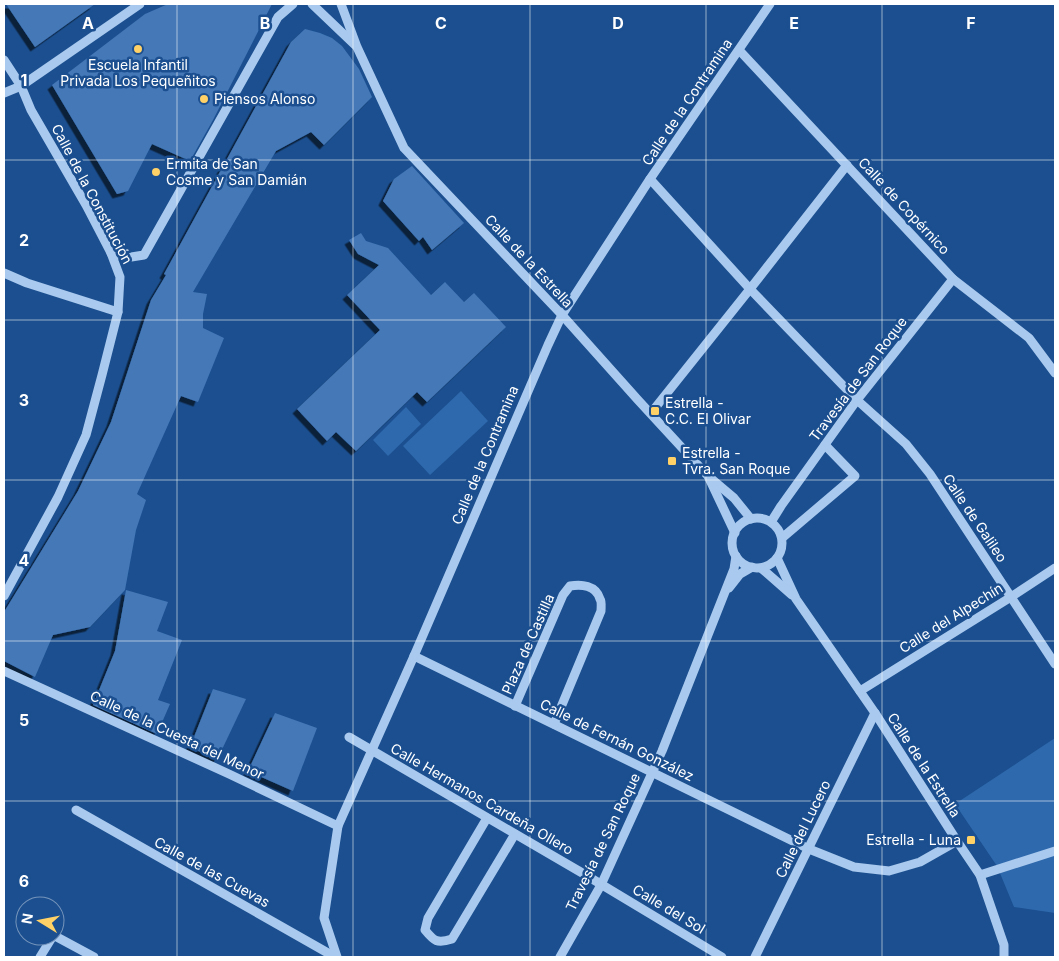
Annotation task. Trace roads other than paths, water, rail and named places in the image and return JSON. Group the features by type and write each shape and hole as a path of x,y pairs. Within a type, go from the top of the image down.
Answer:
{"street":[{"path":"4,93 21,86 140,4"},
{"path":"111,253 125,258 144,255 278,17 293,4"},
{"name":"Calle de la Estrella","path":"312,4 357,47"},
{"name":"Calle de la Estrella","path":"341,4 357,47 404,148 562,315 708,476 734,498 751,519"},
{"name":"Calle de la Contramina","path":"336,957 324,918 338,826 562,315 650,179 770,4"},
{"name":"Calle de Copérnico","path":"739,50 953,279 1029,338 1055,373"},
{"name":"Calle de la Constitución","path":"4,60 21,86 31,110 86,205 111,253 120,277 118,312 86,435 58,497 4,596"},
{"path":"651,413 847,166"},
{"name":"Calle de Galileo","path":"650,179 750,290 857,400 906,444 930,474 1055,664"},
{"path":"4,273 27,283 118,312"},
{"name":"Travesía de San Roque","path":"771,522 857,400 953,279"},
{"path":"782,538 855,476 825,445"},
{"name":"Calle de la Estrella","path":"708,476 735,533"},
{"path":"758,518 771,522 780,532 782,538 777,558 767,566 756,568 740,561 733,548 735,533 739,527 751,519 758,518"},
{"name":"Travesía de San Roque","path":"560,957 601,885 662,750 734,569 736,556"},
{"name":"Calle de la Estrella","path":"777,558 796,599 875,713 980,875 1004,945 1004,957"},
{"name":"Calle de la Estrella","path":"756,568 796,599"},
{"name":"Travesía de San Roque","path":"722,596 740,574 756,568"},
{"name":"Calle del Alpechín","path":"860,691 1055,568"},
{"name":"Plaza de Castilla","path":"516,706 563,595 570,586 579,584 588,586 596,591 601,600 601,611 554,724"},
{"name":"Calle de Fernán González","path":"414,656 809,848 854,868 889,872 920,862 957,842"},
{"name":"Calle de la Cuesta del Menor","path":"4,671 338,826"},
{"name":"Calle del Lucero","path":"755,957 875,713"},
{"name":"Calle Hermanos Cardeña Ollero","path":"349,737 601,885"},
{"name":"Calle de las Cuevas","path":"76,810 336,957"},
{"path":"487,818 428,918 425,930 432,939 442,943 452,939 515,834"},
{"path":"980,875 1055,851"},
{"name":"Calle del Sol","path":"601,885 722,957"},
{"path":"65,942 94,957"},
{"path":"40,957 47,946"}],"place":[{"name":"Escuela Infantil Privada Los Pequeñitos","path":"138,49"},
{"name":"Piensos Alonso","path":"204,99"},
{"name":"Ermita de San Cosme y San Damián","path":"156,172"},
{"name":"Estrella - C.C. El Olivar","path":"655,411"},
{"name":"Estrella - Tvra. San Roque","path":"672,461"},
{"name":"Estrella - Luna","path":"971,840"}]}
